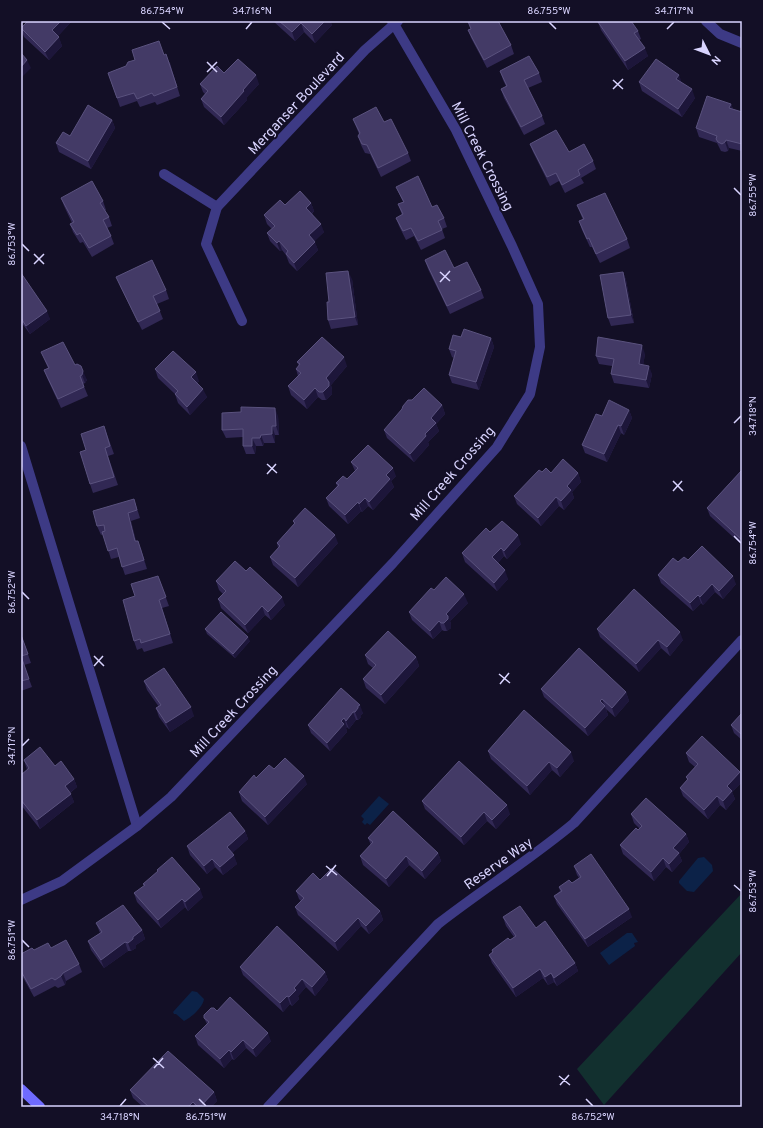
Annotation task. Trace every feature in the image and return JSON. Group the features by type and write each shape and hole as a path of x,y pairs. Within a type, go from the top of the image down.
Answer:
{"main road":[{"path":"21,1089 40,1107"}],"street":[{"path":"706,21 720,34 742,43"},
{"name":"Merganser Boulevard","path":"242,321 206,244 217,207 365,50 395,22"},
{"name":"Mill Creek Crossing","path":"21,900 62,881 137,826 170,797 398,557 497,447 530,394 540,347 538,304 512,246 456,130 395,22"},
{"path":"164,174 217,207"},
{"path":"21,446 137,826"},
{"name":"Reserve Way","path":"268,1107 438,924 549,844 574,823 742,640"}],"green space":[{"path":"742,893 742,952 604,1105 577,1069"}],"water":[{"path":"379,796 389,804 370,825 367,823 365,825 362,822 364,819 361,816"},
{"path":"704,857 712,865 713,871 694,892 687,891 679,883 679,881 698,858"},
{"path":"627,933 632,933 638,942 634,943 635,946 609,965 600,953"},
{"path":"192,991 197,992 204,999 197,1012 184,1021 173,1012"}],"building":[{"path":"28,21 61,21 52,30 59,37 45,52 21,28"},
{"path":"279,21 325,21 312,34 301,23 292,32"},
{"path":"468,21 498,21 511,45 484,60 468,30 471,29"},
{"path":"631,21 638,31 634,33 645,48 625,61 598,22"},
{"path":"159,41 164,55 166,54 177,87 154,96 152,93 137,99 134,93 117,98 108,73 126,66 128,62 135,60 132,50"},
{"path":"21,53 27,60 21,67"},
{"path":"529,56 539,73 524,80 542,116 521,127 501,89 507,86 500,71"},
{"path":"238,59 256,75 221,117 201,99 208,91 200,84 217,66 224,73"},
{"path":"656,59 679,75 676,79 692,89 678,109 639,82"},
{"path":"707,96 731,104 729,108 742,112 742,144 726,140 722,144 716,139 717,136 696,128"},
{"path":"88,105 112,120 88,161 56,143 63,132 70,136"},
{"path":"376,107 384,122 391,119 408,153 378,168 367,145 362,144 358,136 360,133 353,119"},
{"path":"556,130 569,152 584,144 593,161 578,170 580,175 562,185 556,173 547,177 530,144"},
{"path":"418,176 432,207 437,205 444,218 438,221 442,230 418,241 411,228 403,231 396,218 403,214 398,204 404,202 396,187"},
{"path":"92,181 103,201 100,203 109,217 103,220 111,236 89,248 80,233 77,235 70,224 74,222 61,198"},
{"path":"300,191 311,203 306,208 321,224 309,235 315,242 294,263 286,254 288,251 279,241 277,243 267,233 275,226 264,215 280,200 285,205"},
{"path":"605,193 627,239 596,254 579,221 584,219 577,205"},
{"path":"445,250 454,268 467,262 481,290 447,306 425,260"},
{"path":"152,260 166,290 153,296 160,311 138,322 116,277"},
{"path":"348,271 355,317 328,320 327,302 329,302 326,273"},
{"path":"623,272 631,315 608,318 600,275"},
{"path":"21,273 47,311 26,326 21,318"},
{"path":"464,329 491,338 476,382 449,375 456,351 449,349 453,335 461,337"},
{"path":"322,337 344,357 326,378 329,382 329,386 323,392 319,392 315,388 304,400 288,386 301,373 296,369 300,364 297,362"},
{"path":"598,337 642,345 639,364 649,366 646,380 611,374 614,359 596,356"},
{"path":"63,342 75,365 77,364 81,366 83,371 82,375 80,376 84,387 58,399 44,370 49,368 41,352"},
{"path":"173,351 196,372 191,377 203,389 187,407 175,394 178,391 155,369"},
{"path":"424,388 442,405 431,418 436,423 425,434 426,436 410,454 384,430 408,400 412,400"},
{"path":"609,400 629,410 621,426 618,425 604,454 582,445 596,414 602,416"},
{"path":"241,407 275,408 276,426 272,426 272,434 261,435 260,438 252,438 252,446 243,446 243,429 222,430 222,413 241,412"},
{"path":"104,426 110,446 105,448 114,477 90,484 80,452 86,450 81,434"},
{"path":"368,445 393,468 386,475 390,479 369,502 365,498 359,504 358,502 345,515 326,498 339,485 336,483 343,476 347,479 358,468 351,462"},
{"path":"563,459 578,473 567,486 571,490 561,501 556,497 538,518 514,496 539,470 542,472 546,468 551,473"},
{"path":"742,470 742,540 707,508"},
{"path":"134,499 137,510 128,513 135,541 138,541 144,560 122,567 117,548 108,551 102,532 105,531 104,525 97,526 93,511"},
{"path":"305,508 335,535 295,578 270,557 280,546 277,543 295,523 293,521"},
{"path":"502,521 518,535 504,551 501,548 492,557 505,570 494,583 462,553 486,528 490,532"},
{"path":"702,546 733,576 719,591 712,584 700,597 698,595 690,603 658,575 673,558 678,562 684,557 688,560"},
{"path":"235,561 246,571 250,567 282,597 268,612 262,606 245,625 218,599 226,591 216,581"},
{"path":"158,576 166,597 159,600 170,634 141,643 140,639 134,641 123,600 135,596 131,584"},
{"path":"446,577 464,594 446,614 448,619 444,623 439,621 430,631 409,612 431,588 434,590"},
{"path":"634,589 680,632 667,647 658,640 636,664 597,629"},
{"path":"221,612 248,637 233,654 205,629"},
{"path":"388,631 416,657 381,695 363,679 376,665 365,655"},
{"path":"21,635 28,654 21,656"},
{"path":"579,648 626,692 612,708 602,699 600,701 605,706 585,728 541,689"},
{"path":"21,656 29,679 21,681"},
{"path":"164,668 191,707 166,723 156,708 161,705 144,681"},
{"path":"341,688 360,705 346,721 344,718 341,721 344,724 327,743 308,725"},
{"path":"524,710 571,752 557,768 549,762 527,786 488,751"},
{"path":"742,713 742,735 731,725"},
{"path":"702,736 740,772 727,786 732,791 723,801 717,796 704,810 680,788 688,779 686,777 698,764 686,753"},
{"path":"40,747 55,766 61,761 74,779 65,786 71,794 37,820 21,800 21,775 29,768 24,760"},
{"path":"285,758 304,776 265,817 239,792 254,775 256,778 269,765 274,769"},
{"path":"459,761 507,805 492,820 484,812 461,837 422,801"},
{"path":"646,798 686,834 673,848 679,853 669,864 663,858 651,872 620,845 636,828 638,830 642,826 631,814"},
{"path":"393,811 438,853 422,871 406,856 386,879 360,856 373,842 368,838"},
{"path":"230,812 245,831 227,847 234,855 220,867 212,859 204,866 187,846"},
{"path":"591,854 629,909 585,939 554,896 562,891 559,887 569,880 572,883 581,877 574,866"},
{"path":"172,857 200,889 185,902 182,899 158,920 134,893 145,885 143,884"},
{"path":"332,868 380,911 366,926 358,918 335,942 295,907 304,898 296,891 313,873 320,880"},
{"path":"123,905 142,930 128,943 125,942 101,960 88,941 102,932 96,923"},
{"path":"520,906 536,928 545,921 575,963 554,978 551,973 545,977 540,969 513,988 489,955 493,952 492,950 508,938 510,940 516,936 503,917"},
{"path":"277,926 325,972 312,987 302,979 294,988 296,990 280,1003 240,967"},
{"path":"66,940 79,964 63,973 55,980 52,978 31,989 21,971 21,954 32,948 34,950 48,943 51,948"},
{"path":"230,997 268,1033 253,1049 243,1040 231,1052 229,1050 220,1059 195,1036 209,1022 204,1018 204,1015 211,1008 214,1008 217,1011"},
{"path":"168,1051 214,1092 200,1107 193,1102 188,1107 149,1107 130,1090"}]}
